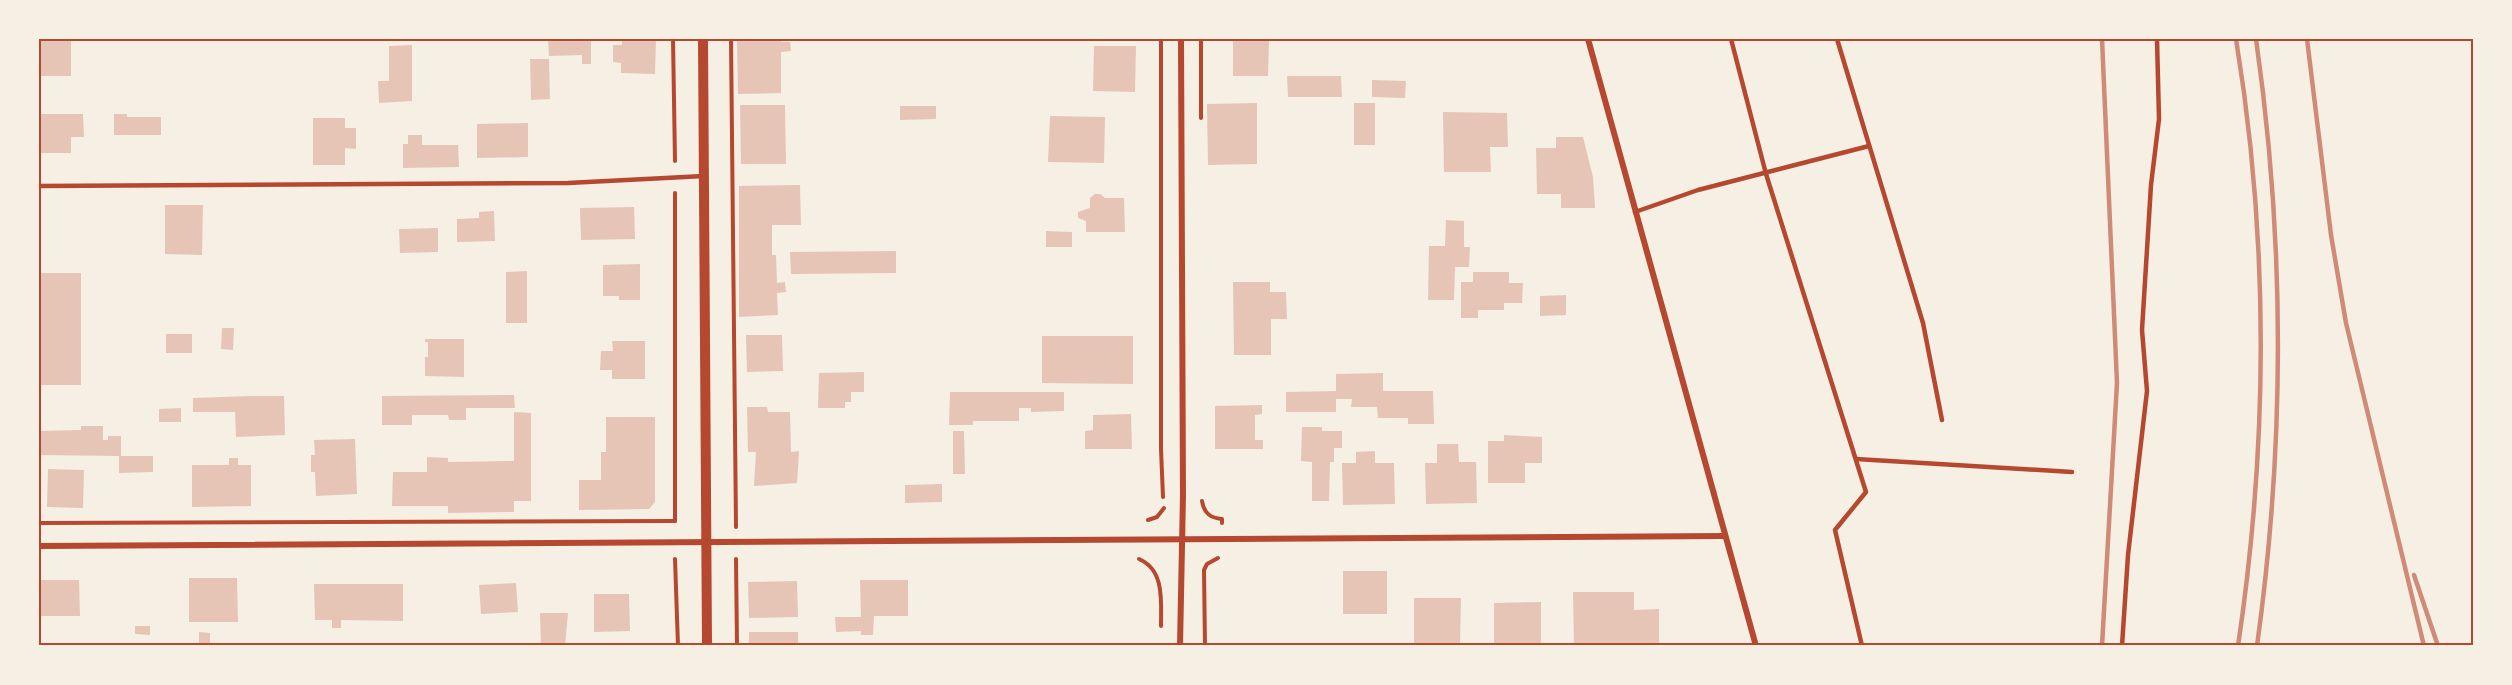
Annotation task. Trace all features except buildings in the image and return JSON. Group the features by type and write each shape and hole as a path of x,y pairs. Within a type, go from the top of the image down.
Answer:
{"street":[{"path":"703,39 707,646"},
{"path":"1180,39 1180,646"},
{"path":"1588,39 1756,646"},
{"path":"39,546 1725,536"}],"lane":[{"path":"1731,39 1766,174 1866,492 1835,530 1862,646"},
{"path":"1837,39 1923,323 1942,420"},
{"path":"2122,646 2128,555 2147,391 2142,330 2151,185 2159,119 2157,39"},
{"path":"1635,212 1698,190 1869,146"},
{"path":"39,186 568,183 704,176"},
{"path":"1856,459 2072,472"}],"path":[{"path":"673,39 675,543 678,646"},
{"path":"731,39 737,646"},
{"path":"1141,520 1151,520 1164,509 1161,449 1161,39"},
{"path":"1201,39 1201,122"},
{"path":"1202,491 1202,503 1206,513 1213,518 1222,519 1222,556 1214,559 1204,570 1205,646"},
{"path":"39,523 675,521"},
{"path":"1131,557 1146,562 1157,577 1161,594 1161,636"}],"railway":[{"path":"2102,39 2117,383 2102,646"},
{"path":"2236,39 2247,115 2254,190 2261,342 2255,495 2238,646"},
{"path":"2256,39 2266,115 2272,191 2278,342 2273,494 2257,646"},
{"path":"2307,39 2331,235 2346,323 2424,646"},
{"path":"2414,575 2438,646"}]}
